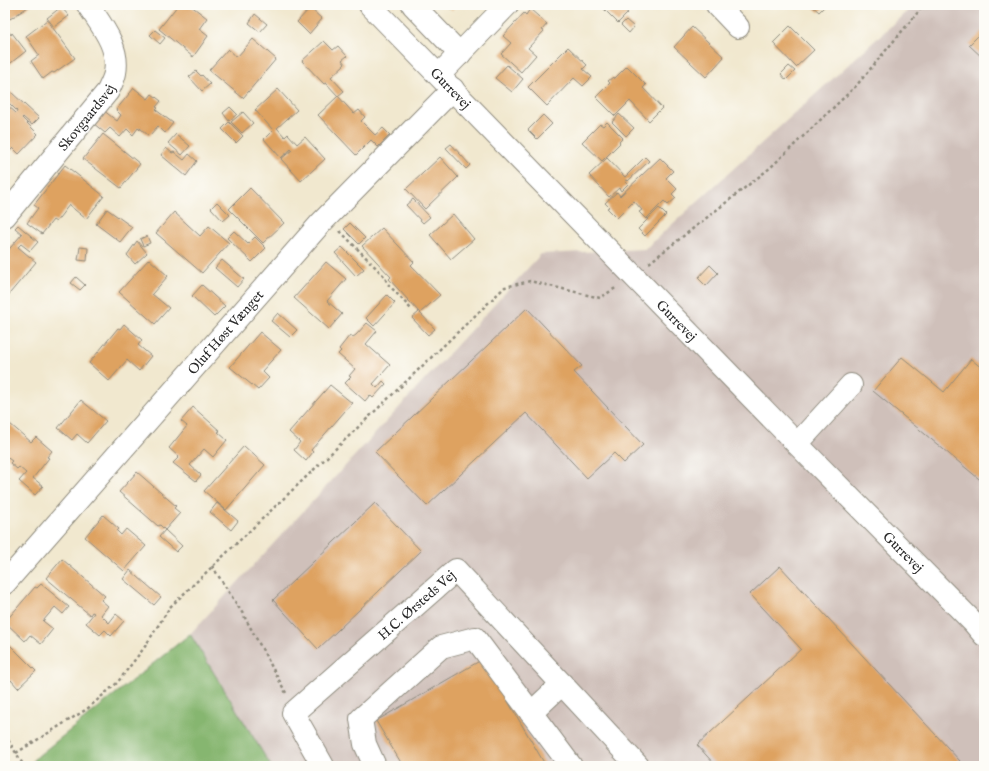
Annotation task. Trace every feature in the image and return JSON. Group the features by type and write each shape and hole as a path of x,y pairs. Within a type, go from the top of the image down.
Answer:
{"street":[{"name":"Skovgaardsvej","path":"5,216 108,91 115,74 115,54 109,37 88,5"},
{"name":"Gurrevej","path":"370,5 984,635"},
{"name":"Gurrevej","path":"413,5 460,54"},
{"name":"Oluf Høst Vænget","path":"5,583 446,82 460,54 507,5"},
{"path":"716,5 738,27"},
{"path":"797,444 851,385"},
{"name":"H.C. Ørsteds Vej","path":"293,713 456,570 638,766"},
{"path":"375,766 365,744 361,719 441,647 475,638 570,766"},
{"path":"531,713 562,684"},
{"path":"293,713 324,766"}],"path":[{"path":"16,753 87,708 117,683 144,648 170,607 505,287 530,281 600,298 634,276 770,168 856,86 924,5"},
{"path":"327,217 384,276 388,284 411,309"},
{"path":"212,566 243,614 284,688 293,713"},
{"path":"5,735 24,766"}],"shaded area":[{"path":"914,5 984,5 984,766 271,766 190,634 541,254 645,249"}],"green space":[{"path":"190,634 271,766 36,766 33,760"}],"building":[{"path":"5,5 31,5 10,19 9,17 7,18 5,16"},
{"path":"178,5 190,5 207,18 199,29 208,36 193,57 159,29"},
{"path":"443,5 456,5 452,10"},
{"path":"600,5 619,5 628,13 618,23"},
{"path":"811,5 826,5 819,12"},
{"path":"61,7 69,16 54,27 47,18"},
{"path":"310,8 322,19 309,34 297,22"},
{"path":"530,9 547,24 542,30 544,31 528,48 536,55 521,72 501,54 511,43 503,36 524,13 526,15"},
{"path":"255,14 267,24 260,32 249,23"},
{"path":"47,20 75,58 43,79 31,61 39,55 26,36"},
{"path":"626,20 634,27 629,33 621,25"},
{"path":"790,26 814,50 796,67 773,43"},
{"path":"692,27 724,57 706,77 674,47"},
{"path":"155,30 165,38 160,44 150,35"},
{"path":"984,30 984,59 969,45"},
{"path":"9,32 11,35 12,33 26,51 7,66 5,64 5,35"},
{"path":"253,39 276,59 243,98 209,70 228,49 237,57"},
{"path":"324,41 333,50 338,46 347,56 342,60 345,64 331,77 344,91 338,96 302,61"},
{"path":"568,47 587,65 583,69 592,77 583,86 574,78 547,106 528,87"},
{"path":"507,65 523,79 512,92 495,78"},
{"path":"627,66 646,85 643,88 662,108 649,121 630,101 615,116 596,97 610,83 608,81 613,77 614,79"},
{"path":"789,66 795,71 786,80 781,74"},
{"path":"196,71 210,84 202,91 189,77"},
{"path":"134,88 148,99 152,94 161,101 156,107 158,108 156,110 173,123 165,133 158,126 149,136 138,128 133,135 127,129 120,137 110,128 105,133 93,123 103,110 117,121 121,115 116,110"},
{"path":"278,89 297,110 277,128 285,137 288,134 297,144 305,137 325,159 301,181 281,159 292,150 291,149 281,158 264,139 273,130 255,110"},
{"path":"11,92 39,118 32,125 23,117 22,118 38,134 19,154 13,148 7,154 5,152 5,106 7,105 16,113 17,111 5,99"},
{"path":"338,96 354,114 359,110 365,117 361,121 375,135 383,128 390,135 378,147 371,140 356,155 318,115"},
{"path":"230,107 237,114 229,121 223,113"},
{"path":"243,112 253,123 242,133 231,122"},
{"path":"619,114 634,128 626,136 612,122"},
{"path":"543,115 552,124 537,139 528,130"},
{"path":"229,122 243,136 236,143 222,129"},
{"path":"607,122 623,138 602,161 582,142 600,124 603,126"},
{"path":"103,134 140,164 121,188 83,159"},
{"path":"176,134 190,146 182,155 168,143"},
{"path":"451,144 470,165 466,169 446,148"},
{"path":"166,148 184,160 189,154 197,161 186,176 161,155"},
{"path":"440,157 458,177 425,209 406,189"},
{"path":"645,157 649,161 628,181 625,181 628,184 621,191 619,188 609,197 589,175 607,158 625,177"},
{"path":"660,158 673,171 666,178 677,189 672,194 676,198 668,205 664,201 646,219 639,212 642,210 634,201 617,218 607,208 609,207 605,203 617,192 620,196"},
{"path":"65,165 104,196 86,219 69,205 56,222 53,220 42,234 27,223 38,208 34,205"},
{"path":"250,188 284,223 263,243 229,209"},
{"path":"413,199 430,217 423,223 406,205"},
{"path":"217,202 230,215 223,221 211,208"},
{"path":"659,208 666,215 645,236 638,229"},
{"path":"107,209 132,227 120,242 96,224"},
{"path":"174,212 200,236 209,226 229,243 202,273 156,233"},
{"path":"453,214 474,239 451,259 430,235"},
{"path":"350,223 365,238 359,244 344,229"},
{"path":"18,225 38,242 30,251 21,244 18,247 36,262 5,299 5,254 22,234 15,228"},
{"path":"382,228 414,262 411,265 440,295 420,313 435,329 428,335 412,318 419,312 389,279 391,277 362,246"},
{"path":"234,231 248,244 255,237 266,248 252,262 227,238"},
{"path":"147,236 150,243 143,246 140,239"},
{"path":"137,241 147,253 135,264 127,255"},
{"path":"80,247 88,248 87,261 78,260"},
{"path":"342,247 364,269 356,276 335,253"},
{"path":"149,259 168,276 152,294 169,308 155,324 119,292"},
{"path":"222,260 244,279 237,287 215,268"},
{"path":"326,262 346,279 327,301 342,314 329,329 294,298"},
{"path":"710,265 718,273 706,286 698,278"},
{"path":"76,277 85,285 80,290 71,283"},
{"path":"202,285 225,306 214,317 192,296"},
{"path":"387,295 395,303 374,326 366,318"},
{"path":"527,308 582,366 574,372 643,445 624,463 614,453 587,478 526,413 427,506 375,452"},
{"path":"278,313 297,330 290,337 271,321"},
{"path":"367,323 377,331 366,344 390,365 373,384 377,388 383,381 386,384 373,398 370,395 365,401 345,383 351,377 349,376 355,369 338,354 341,351 339,349 350,335 353,337 356,335"},
{"path":"124,324 142,340 138,345 151,356 139,371 127,360 109,381 89,363 118,328 120,329"},
{"path":"260,332 281,350 262,371 269,378 258,390 230,367"},
{"path":"902,357 944,392 971,359 984,370 984,483 873,391"},
{"path":"330,385 352,403 311,450 313,452 306,461 294,450 300,442 289,432"},
{"path":"81,400 106,421 87,443 77,434 72,440 58,428"},
{"path":"193,407 220,431 218,432 227,440 213,457 204,449 190,465 201,475 196,481 173,463 179,457 169,448 187,426 181,421"},
{"path":"10,424 31,442 36,437 52,451 47,457 49,458 33,478 43,486 35,495 19,481 26,473 19,467 17,469 10,463 12,461 5,456 5,430"},
{"path":"244,446 265,465 226,510 204,491"},
{"path":"137,472 176,506 174,508 180,513 165,530 160,525 158,526 119,492"},
{"path":"217,503 238,521 231,530 210,512"},
{"path":"375,503 421,551 318,649 273,600"},
{"path":"103,515 119,529 117,531 121,535 126,529 146,546 124,571 85,537"},
{"path":"165,530 182,546 176,552 159,537"},
{"path":"62,559 105,596 101,600 108,606 101,615 109,623 116,614 124,621 111,636 105,630 100,635 86,623 94,613 92,612 90,615 46,578"},
{"path":"780,566 960,761 954,766 716,766 697,745 801,649 750,594"},
{"path":"130,570 161,597 154,605 123,579"},
{"path":"41,584 69,607 63,614 55,607 43,621 53,629 41,644 30,635 25,641 5,622 35,587 37,588"},
{"path":"7,642 36,671 18,688 11,680 5,686 5,644"},
{"path":"483,659 546,766 403,766 376,721"}]}
